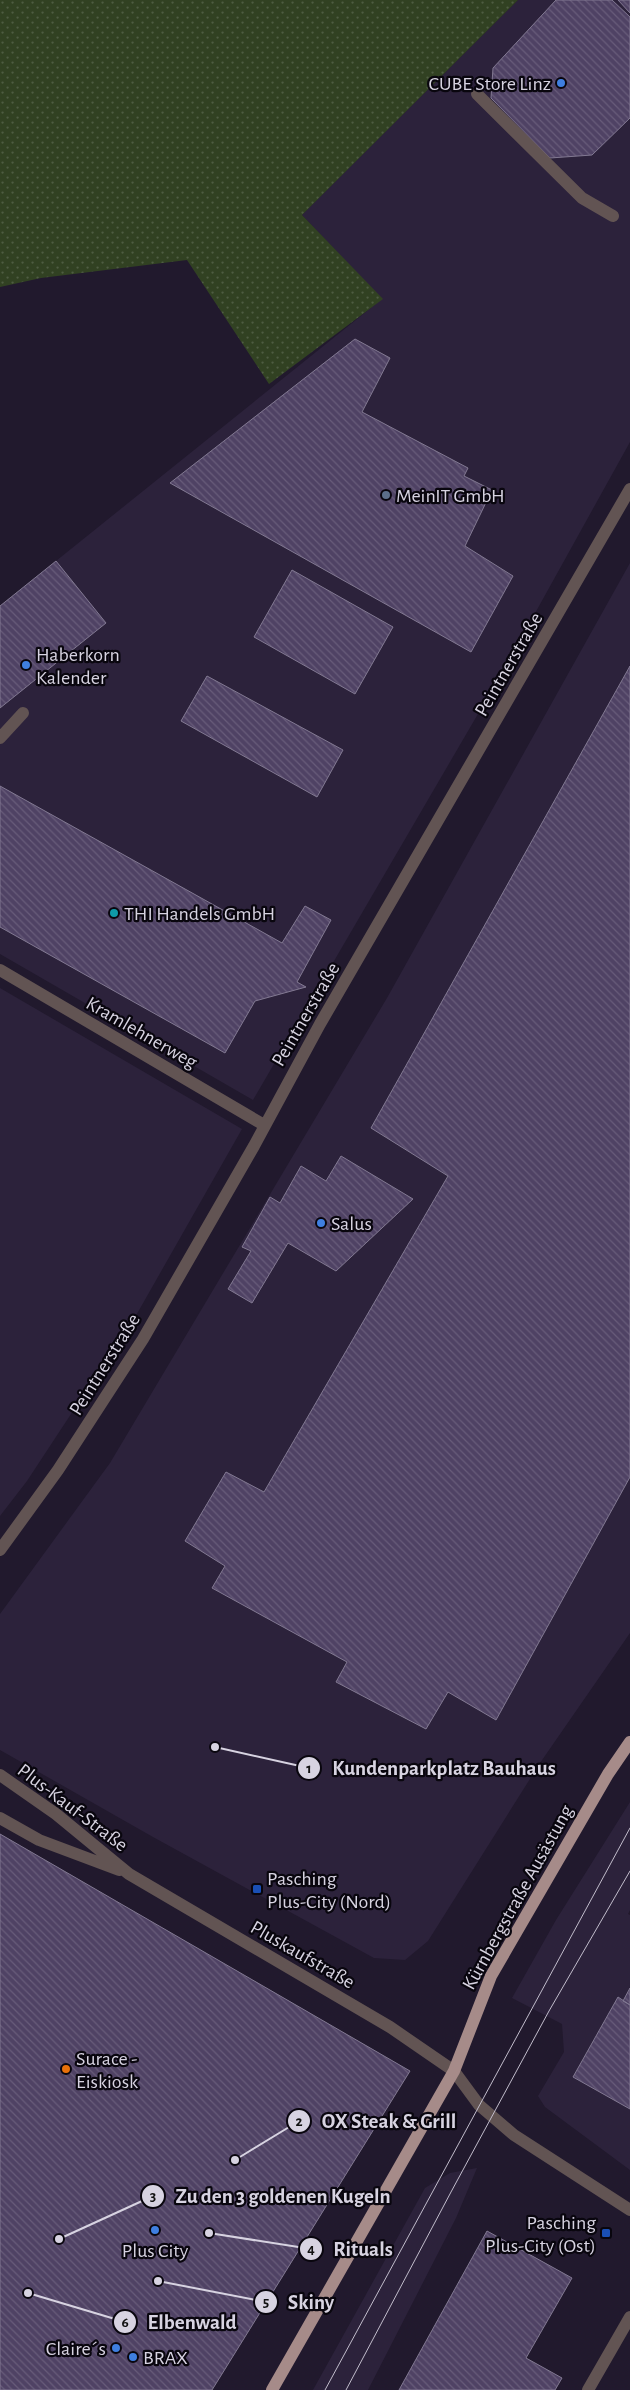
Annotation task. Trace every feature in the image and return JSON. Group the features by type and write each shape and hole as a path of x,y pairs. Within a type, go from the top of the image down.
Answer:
{"main road":[{"name":"Kürnbergstraße Ausästung","path":"272,2390 454,2071 491,1976 608,1774 630,1742"}],"street":[{"path":"477,94 582,198 613,216"},
{"name":"Peintnerstraße","path":"0,1550 58,1470 143,1340 320,1024 630,489"},
{"path":"0,738 22,713"},
{"name":"Kramlehnerweg","path":"0,970 264,1125"},
{"name":"Plus-Kauf-Straße","path":"0,1775 56,1814 129,1874"},
{"name":"Plus-Kauf-Straße","path":"0,1818 39,1840 129,1874"},
{"name":"Pluskaufstraße","path":"129,1874 390,2027 454,2071"},
{"path":"454,2071 478,2105 514,2135 630,2210"},
{"path":"588,2390 630,2317"}],"shaded area":[{"path":"518,0 630,0 630,442 503,671 253,1100 0,954 0,606 382,299 302,215"},
{"path":"630,563 630,1633 540,1763 428,1941 405,1960 374,1958 153,1837 0,1750 0,1614 110,1463 387,998"},
{"path":"0,988 242,1129 138,1312 27,1481 0,1516"},
{"path":"630,1802 630,1910 628,1914 630,1915 630,2170 545,2107 538,2096 564,2052 562,2024 512,1998 556,1920"},
{"path":"477,2168 456,2218 368,2390 313,2390 425,2188 450,2173"}],"green space":[{"path":"0,0 518,0 302,215 383,299 269,384 187,260 41,278 0,287"}],"building":[{"name":"CUBE Store Linz","path":"556,0 612,0 630,17 630,118 592,155 550,158 491,98 493,68"},
{"path":"618,0 630,0 630,13"},
{"name":"MeinIT GmbH","path":"355,339 390,358 362,412 468,468 464,476 492,490 465,546 513,576 471,652 170,483"},
{"name":"Haberkorn Kalender","path":"56,561 106,623 0,708 0,606"},
{"path":"292,570 393,627 355,694 254,637"},
{"path":"630,666 630,1477 496,1720 448,1692 426,1729 336,1682 347,1662 212,1588 225,1566 185,1541 226,1472 264,1492 448,1176 371,1128"},
{"path":"207,676 343,750 317,797 181,721"},
{"name":"THI Handels GmbH","path":"0,786 282,943 305,906 331,920 297,982 306,987 255,1001 225,1053 0,927"},
{"name":"Salus","path":"341,1156 413,1199 336,1271 288,1243 252,1303 228,1289 251,1251 242,1247 270,1197 280,1203 301,1166 326,1181"},
{"name":"Plus City","path":"0,1834 410,2071 212,2390 0,2390"},
{"path":"630,1988 630,2005 623,2001"},
{"path":"618,1997 630,2005 630,2109 573,2077"},
{"path":"487,2231 572,2278 526,2358 562,2378 555,2390 399,2390"}],"tram line":[{"path":"325,2390 630,1828"},
{"path":"346,2390 549,2011 630,1871"}],"place":[{"name":"CUBE Store Linz","path":"561,83"},
{"name":"MeinIT GmbH","path":"386,495"},
{"name":"Haberkorn Kalender","path":"26,665"},
{"name":"THI Handels GmbH","path":"114,913"},
{"name":"Salus","path":"321,1223"},
{"name":"Kundenparkplatz Bauhaus","path":"215,1747"},
{"name":"Pasching Plus-City (Nord)","path":"257,1889"},
{"name":"Surace - Eiskiosk","path":"66,2069"},
{"name":"OX Steak & Grill","path":"235,2160"},
{"name":"Plus City","path":"155,2230"},
{"name":"Rituals","path":"209,2233"},
{"name":"Pasching Plus-City (Ost)","path":"606,2233"},
{"name":"Zu den 3 goldenen Kugeln","path":"59,2239"},
{"name":"Skiny","path":"158,2281"},
{"name":"Elbenwald","path":"28,2293"},
{"name":"Claire´s","path":"116,2348"},
{"name":"BRAX","path":"133,2357"}]}
